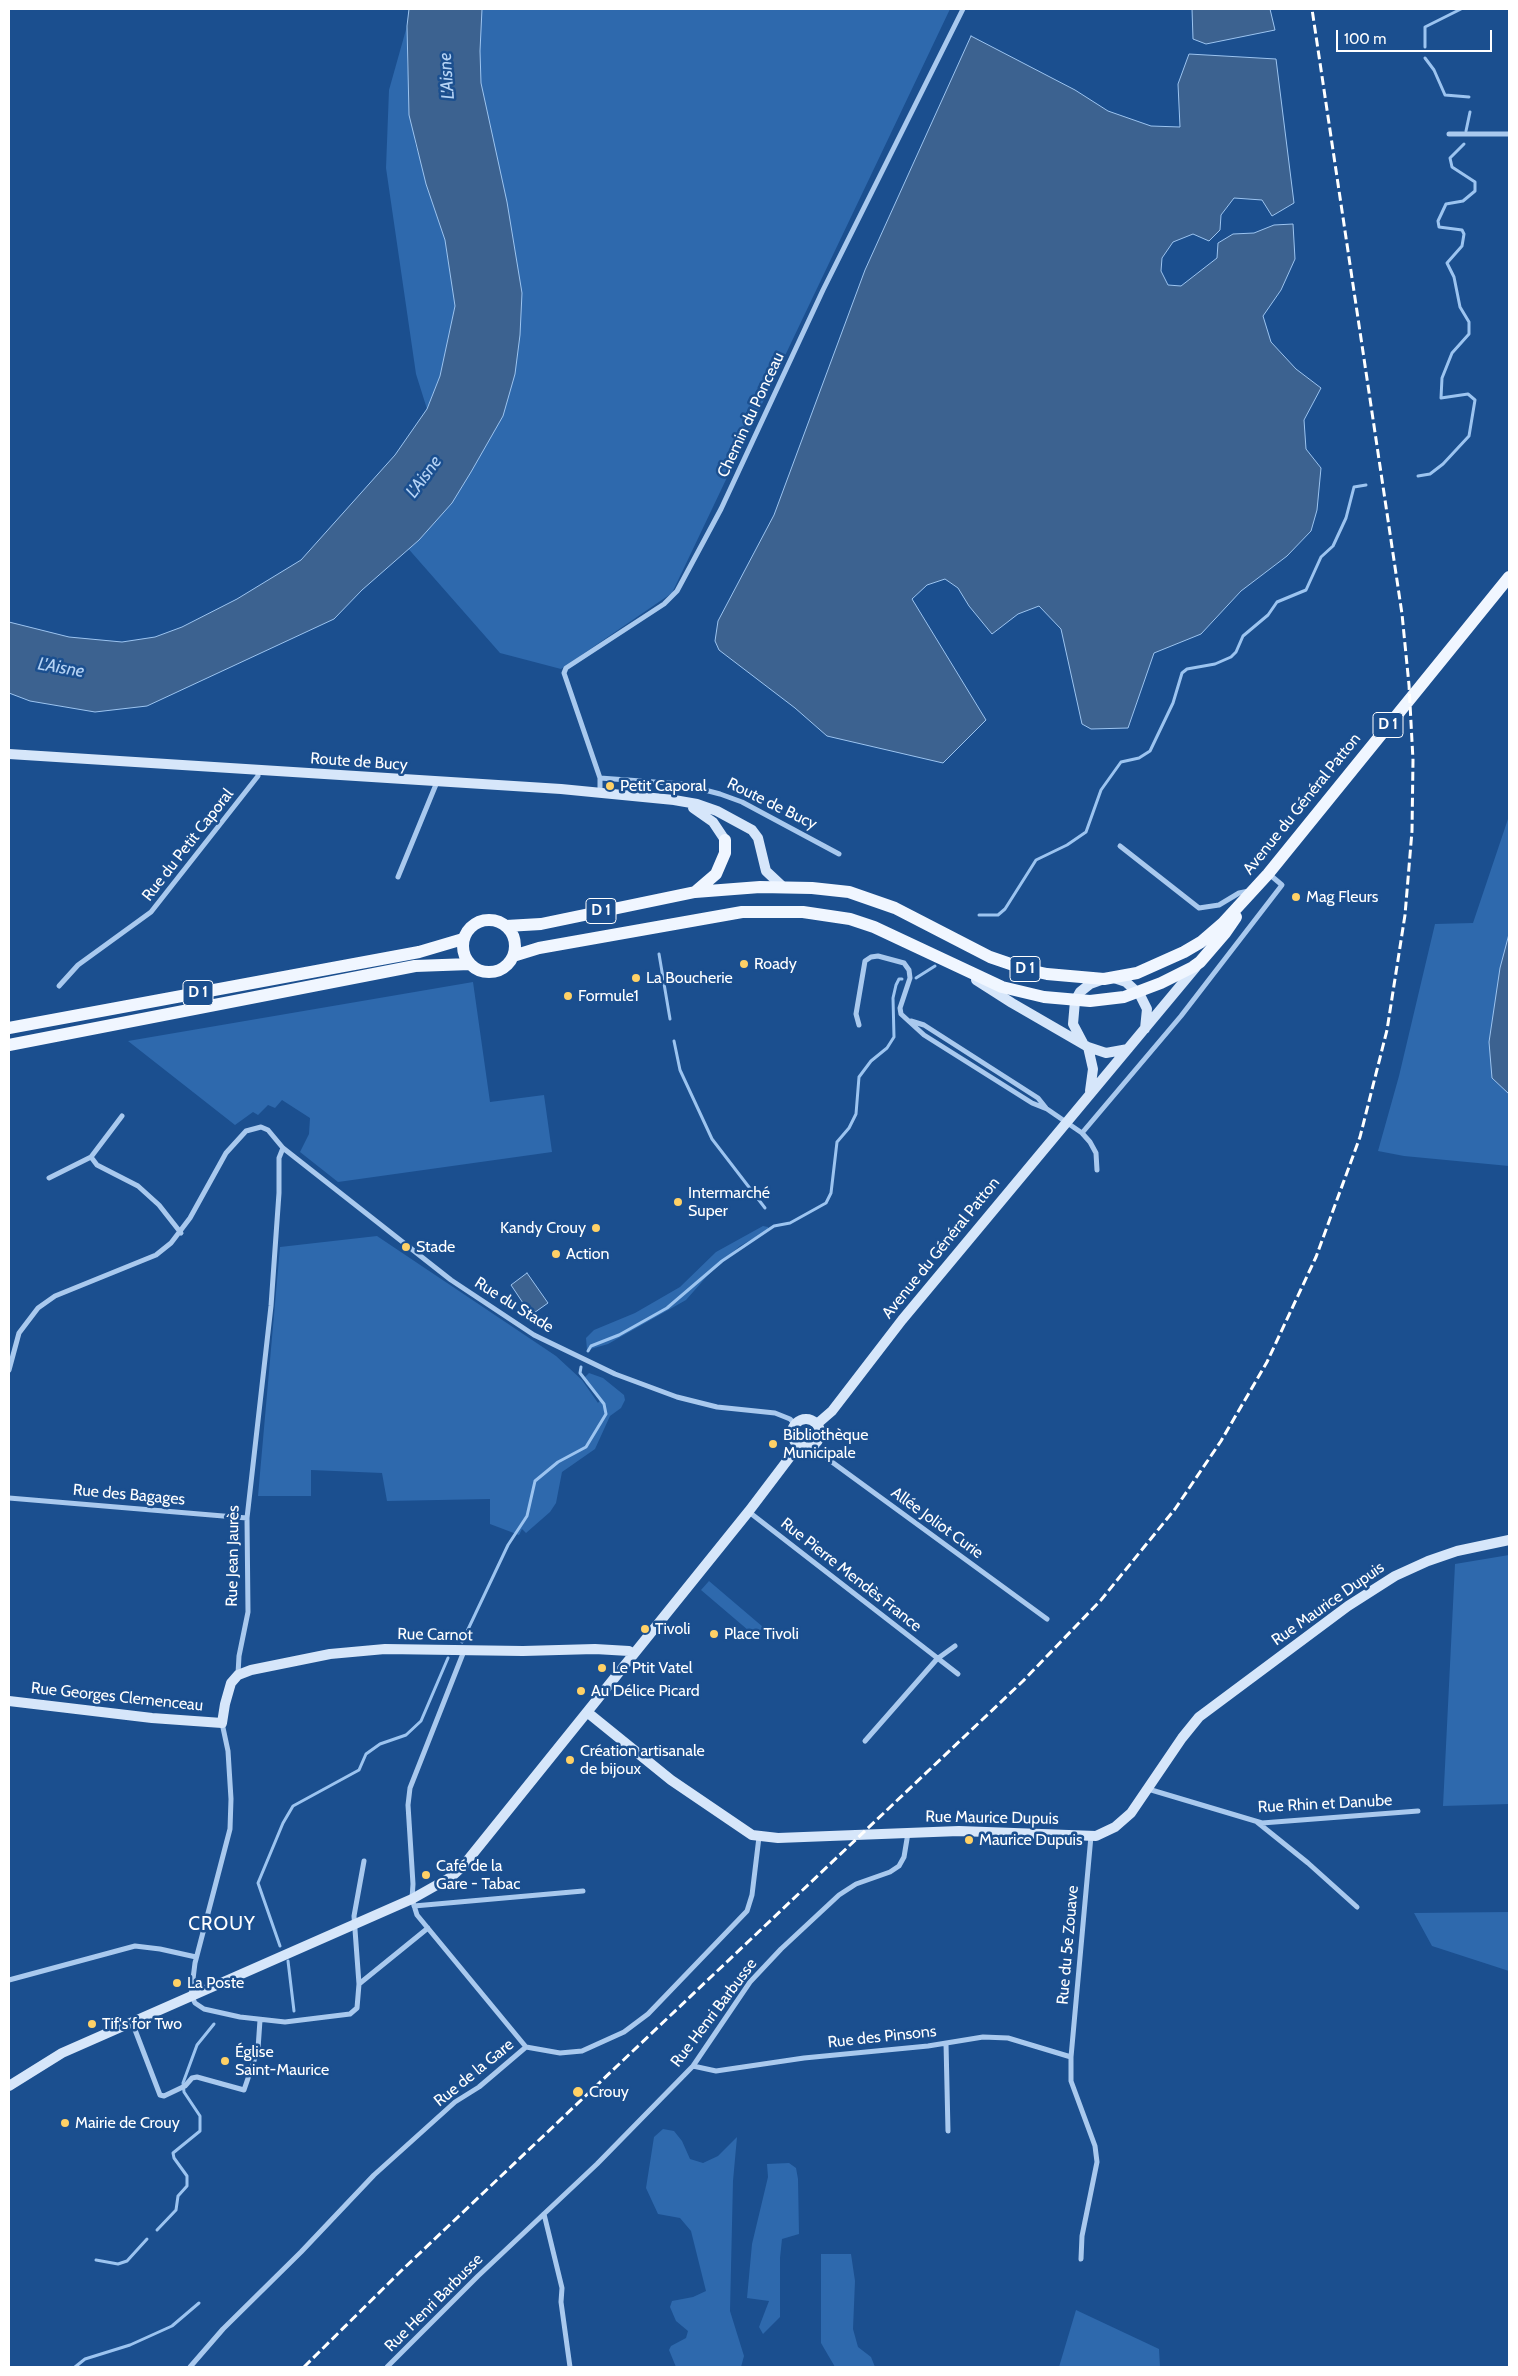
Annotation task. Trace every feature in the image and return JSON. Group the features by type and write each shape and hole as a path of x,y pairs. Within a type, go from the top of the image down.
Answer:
{"main road":[{"name":"Avenue du Général Patton","path":"1254,890 1509,577"},
{"name":"Route de Bucy","path":"9,754 600,792 674,800 704,806 733,818 752,830 758,838 766,870 782,886"},
{"name":"Route de Bucy","path":"674,800 704,814 717,827 725,840"},
{"path":"695,892 716,874 725,853 725,840"},
{"name":"D 1","path":"506,926 541,924 695,892 782,886 849,892 895,908 990,957 1011,965 1047,974 1109,979 1148,969 1200,942 1223,923 1254,890"},
{"name":"D 1","path":"513,956 539,948 622,932 742,912 772,911 828,914 852,919 894,935 961,969 1002,987 1044,997 1075,1001 1109,1000 1161,983 1200,962 1226,933 1254,890"},
{"path":"490,920 506,926 514,940 513,956 508,963 495,972 486,972 470,964 465,957 463,939 467,931 481,921 490,920"},
{"name":"D 1","path":"9,1028 419,952 463,939"},
{"name":"Avenue du Général Patton","path":"817,1424 832,1411 902,1320 1200,962"},
{"name":"D 1","path":"9,1045 415,966 470,964"},
{"path":"961,969 1012,1003 1086,1045 1106,1054 1117,1053 1132,1046"},
{"path":"1090,1092 1093,1069 1086,1045 1073,1024 1075,1001 1090,984 1109,979 1126,982 1138,992 1147,1009 1145,1030"},
{"path":"809,1419 817,1424 820,1433 814,1445 806,1447 799,1445 792,1433 795,1424 809,1419"},
{"path":"9,2086 62,2053 354,1924 413,1903 440,1885 463,1866 799,1445"},
{"name":"Rue Maurice Dupuis","path":"587,1712 671,1780 741,1830 759,1837 909,1832 1004,1832 1091,1836 1109,1831 1126,1819 1182,1738 1199,1717 1348,1606 1395,1576 1428,1561 1457,1551 1509,1540"},
{"name":"Rue Carnot","path":"238,1675 251,1670 330,1654 385,1649 464,1651 612,1649 629,1650 634,1654"},
{"name":"Rue Jean Jaurès","path":"222,1723 224,1704 231,1683 238,1675"},
{"name":"Rue Georges Clemenceau","path":"9,1701 152,1718 222,1723"}],"street":[{"name":"Chemin du Ponceau","path":"600,792 600,778 564,674 566,668 664,604 677,591 721,509 823,290 963,9"},
{"path":"1449,134 1509,134"},
{"name":"Rue du Petit Caporal","path":"59,986 78,965 152,912 258,776 258,770"},
{"name":"Route de Bucy","path":"600,778 682,784 720,794 742,802 839,854"},
{"path":"398,877 437,782"},
{"path":"1120,846 1199,908 1219,905 1239,893 1254,890"},
{"path":"1082,1133 1181,1016 1282,885 1268,874"},
{"path":"859,1025 856,1014 865,961 878,956 904,963 909,970 910,978 900,1008 901,1014 911,1021 924,1035 1032,1103 1047,1109 1082,1133 1090,1142 1096,1154 1097,1170"},
{"path":"911,1021 924,1025 1038,1098 1047,1109"},
{"path":"49,1178 91,1157 122,1116"},
{"name":"Rue du Stade","path":"180,1233 226,1153 246,1131 261,1128 268,1130 283,1148 451,1280 534,1335 615,1374 677,1397 717,1407 775,1413 790,1419 795,1424"},
{"name":"Rue Jean Jaurès","path":"238,1675 239,1656 248,1612 247,1518 271,1306 279,1193 279,1158 283,1148"},
{"path":"9,1370 19,1333 38,1308 55,1296 156,1255 180,1233 159,1205 138,1186 97,1165 91,1157"},
{"name":"Allée Joliot Curie","path":"814,1445 821,1454 1047,1619"},
{"name":"Rue des Bagages","path":"9,1498 247,1518"},
{"name":"Rue Pierre Mendès France","path":"748,1511 958,1674"},
{"path":"864,1740 937,1658 955,1646"},
{"path":"464,1651 410,1788 408,1812 413,1903 417,1915 526,2047"},
{"name":"Rue Jean Jaurès","path":"191,1995 196,1957 230,1829 231,1799 228,1751 222,1723"},
{"name":"Rue Rhin et Danube","path":"1148,1789 1256,1822 1418,1811"},
{"path":"1256,1822 1308,1863 1357,1907"},
{"name":"Rue Henri Barbusse","path":"387,2367 478,2276 597,2164 693,2066 750,1982 798,1931 830,1902 848,1889 899,1866 904,1857 909,1832"},
{"name":"Rue du 5e Zouave","path":"1081,2258 1082,2236 1097,2162 1095,2146 1071,2081 1071,2057 1091,1836"},
{"name":"Rue de la Gare","path":"190,2367 223,2329 374,2175 455,2102 478,2087 526,2047 560,2052 582,2051 624,2032 648,2014 747,1911 752,1895 759,1837"},
{"path":"191,1995 195,2003 204,2009 260,2020 284,2022 350,2014 357,2008 359,1984 354,1924 364,1861"},
{"path":"413,1903 583,1891"},
{"path":"359,1984 428,1928"},
{"path":"9,1980 135,1946 196,1957"},
{"path":"132,2022 160,2095 168,2096 184,2086 192,2078 197,2077 244,2090 249,2081 258,2049 260,2020"},
{"name":"Rue des Pinsons","path":"693,2066 716,2071 804,2058 946,2043 983,2036 1008,2038 1071,2057"},
{"path":"946,2043 948,2131"},
{"path":"544,2214 562,2288 561,2302 570,2367"}],"shaded area":[{"path":"440,9 950,9 672,593 561,669 500,653 398,537 488,362"},
{"path":"407,26 407,62 415,143 445,240 455,306 440,376 427,409 416,374 386,168 389,90"},
{"path":"1509,816 1509,1166 1404,1156 1378,1151 1399,1076 1435,924 1473,923"},
{"path":"473,982 490,1102 544,1095 552,1152 338,1182 300,1152 309,1134 310,1118 282,1100 275,1108 268,1105 258,1115 253,1112 235,1125 128,1041"},
{"path":"763,1226 768,1227 768,1230 740,1246 716,1266 686,1300 608,1344 587,1350 586,1338 594,1330 635,1313 680,1287 716,1252"},
{"path":"377,1236 556,1356 582,1380 598,1403 601,1399 586,1384 584,1378 589,1373 603,1378 624,1395 625,1400 621,1408 610,1416 595,1449 562,1472 556,1503 550,1512 526,1533 522,1529 519,1535 490,1524 490,1499 387,1501 382,1473 311,1470 311,1496 258,1496 280,1247"},
{"path":"1509,1555 1509,1804 1443,1806 1455,1564"},
{"path":"709,1581 763,1627 755,1636 701,1590"},
{"path":"1509,1912 1509,1971 1432,1946 1414,1913"},
{"path":"663,2129 674,2131 682,2141 690,2159 703,2163 718,2156 737,2137 733,2181 730,2311 744,2356 741,2367 676,2367 669,2350 671,2346 686,2338 688,2331 676,2321 670,2307 672,2301 693,2297 706,2291 691,2231 680,2218 658,2214 646,2188 654,2137"},
{"path":"789,2163 796,2168 798,2179 799,2234 782,2239 780,2258 780,2317 763,2334 759,2327 769,2301 747,2298 752,2244 768,2177 767,2164"},
{"path":"821,2254 851,2254 855,2281 853,2329 858,2347 871,2357 875,2367 835,2367 821,2343"},
{"path":"1076,2310 1159,2349 1160,2367 1059,2367"}],"water":[{"name":"L'Aisne","path":"409,9 482,9 481,83 507,202 522,293 520,335 515,374 503,416 471,472 452,503 419,540 362,590 334,619 147,706 95,712 30,701 9,693 9,622 69,637 122,642 155,637 182,627 237,599 301,560 395,455 427,409 440,376 455,306 445,240 426,184 409,115 407,26"},
{"path":"1192,9 1270,9 1275,30 1206,44 1193,39"},
{"path":"971,36 1075,90 1108,111 1151,126 1180,127 1178,84 1189,54 1276,59 1294,203 1272,216 1262,200 1234,198 1221,215 1220,230 1209,241 1193,234 1173,242 1162,258 1161,271 1168,285 1181,286 1217,258 1218,243 1233,234 1254,233 1274,225 1293,224 1295,259 1281,290 1263,316 1271,342 1296,369 1321,388 1304,420 1306,449 1321,468 1317,510 1311,531 1287,556 1241,591 1201,634 1154,653 1128,728 1091,729 1082,724 1061,629 1039,606 1018,614 992,634 969,606 958,588 945,579 927,585 912,599 986,720 943,763 827,736 795,708 719,650 715,641 718,621 774,515 865,270"},
{"path":"1509,934 1509,1094 1492,1078 1489,1042 1500,968"},
{"path":"527,1273 548,1303 531,1315 511,1285"}],"waterway":[{"path":"1425,47 1425,27 1461,9"},
{"path":"1425,58 1434,70 1445,95 1469,97"},
{"path":"1466,131 1470,112"},
{"path":"1418,476 1430,474 1443,464 1469,436 1475,400 1468,394 1441,398 1442,378 1452,353 1469,334 1469,322 1460,307 1454,277 1447,263 1462,246 1464,234 1462,230 1439,227 1438,221 1446,204 1463,201 1475,191 1475,182 1452,167 1450,158 1464,144"},
{"path":"979,915 998,915 1005,909 1036,860 1067,845 1086,832 1101,790 1121,762 1139,758 1150,751 1173,703 1182,673 1187,669 1215,664 1231,657 1236,652 1243,636 1268,615 1277,602 1306,590 1321,557 1333,546 1346,518 1354,487 1366,485"},
{"path":"659,954 670,1019"},
{"path":"916,978 935,966"},
{"path":"588,1351 591,1346 619,1335 667,1308 722,1261 774,1226 790,1223 826,1203 831,1193 837,1142 849,1128 856,1114 859,1077 871,1061 887,1048 894,1037 893,998 896,985 899,979 902,979"},
{"path":"674,1041 680,1070 712,1139 765,1208"},
{"path":"462,1642 508,1545 527,1516 535,1481 558,1462 586,1447 606,1414 604,1404 580,1373 581,1367"},
{"path":"280,1946 258,1883 283,1823 293,1806 359,1770 366,1754 380,1744 406,1735 421,1721 448,1658"},
{"path":"288,1961 294,2011"},
{"path":"157,2230 176,2210 178,2196 187,2186 187,2176 174,2158 173,2153 200,2131 200,2116 184,2092 183,2083 197,2045 214,2024"},
{"path":"96,2260 118,2264 127,2261 147,2239"},
{"path":"75,2367 85,2359 130,2345 172,2326 199,2303"}],"railway":[{"path":"304,2367 402,2270 1023,1681 1101,1600 1175,1509 1221,1441 1267,1362 1316,1257 1360,1137 1387,1030 1405,915 1412,831 1413,760 1409,685 1402,614 1312,9"}],"place":[{"name":"Petit Caporal","path":"610,786"},
{"name":"Mag Fleurs","path":"1296,897"},
{"name":"Roady","path":"744,964"},
{"name":"La Boucherie","path":"636,978"},
{"name":"Formule1","path":"568,996"},
{"name":"Intermarché Super","path":"678,1202"},
{"name":"Kandy Crouy","path":"596,1228"},
{"name":"Stade","path":"406,1247"},
{"name":"Action","path":"556,1254"},
{"name":"Bibliothèque Municipale","path":"773,1444"},
{"name":"Tivoli","path":"645,1629"},
{"name":"Place Tivoli","path":"714,1634"},
{"name":"Le Ptit Vatel","path":"602,1668"},
{"name":"Au Délice Picard","path":"581,1691"},
{"name":"Création artisanale de bijoux","path":"570,1760"},
{"name":"Maurice Dupuis","path":"969,1840"},
{"name":"Café de la Gare - Tabac","path":"426,1875"},
{"name":"La Poste","path":"177,1983"},
{"name":"Tif's for Two","path":"92,2024"},
{"name":"Église Saint-Maurice","path":"225,2061"},
{"name":"Crouy","path":"578,2092"},
{"name":"Mairie de Crouy","path":"65,2123"}],"district":[{"name":"CROUY","path":"222,1924"}]}
